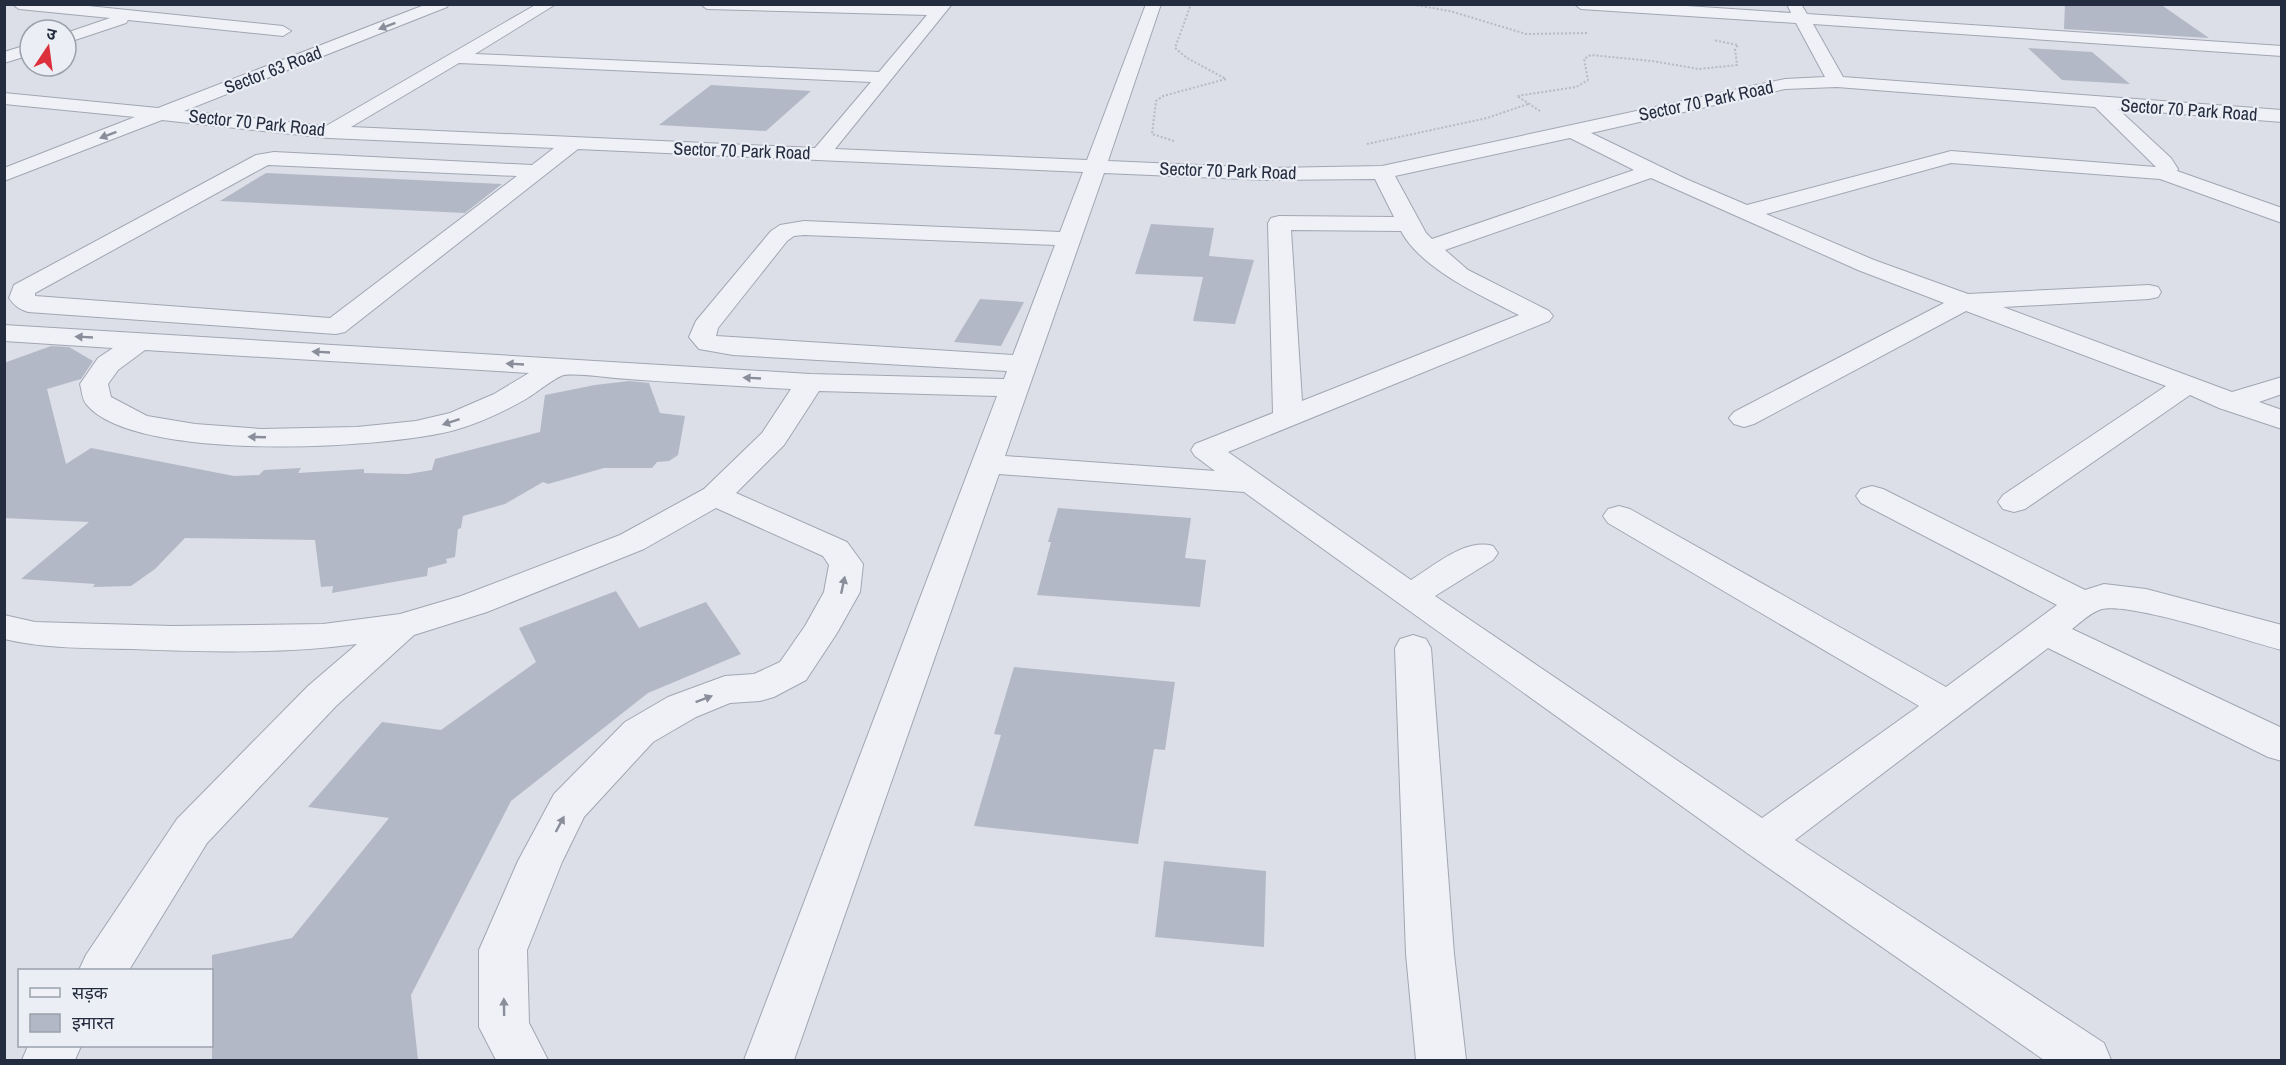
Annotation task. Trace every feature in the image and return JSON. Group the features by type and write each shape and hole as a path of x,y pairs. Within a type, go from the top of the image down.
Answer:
{"street":[{"path":"19,4 283,31"},
{"name":"Sector 63 Road","path":"70,130 398,4"},
{"name":"Sector 63 Road","path":"4,175 442,4"},
{"path":"329,132 549,4"},
{"path":"707,4 942,8"},
{"path":"769,1060 1154,4"},
{"path":"1581,4 2282,51"},
{"path":"1794,4 1836,82"},
{"path":"820,154 942,8"},
{"path":"78,34 133,16"},
{"path":"456,58 884,77"},
{"name":"Sector 70 Park Road","path":"4,98 329,132 1267,174 1335,174 1372,158 1435,162 1785,84 1836,82 2282,116"},
{"path":"4,115 41,102"},
{"path":"1744,213 1951,157 2142,173 2161,172 2168,169 2164,162 2101,103"},
{"path":"1571,130 1744,213 1866,265 2185,386 2282,420"},
{"path":"537,171 263,159 24,290 22,298 28,304 336,326 573,144"},
{"path":"1372,158 1419,236 1459,275 1540,316 1206,450 1410,596 1762,841 2086,1060"},
{"path":"1287,417 1279,223 1419,236 1653,171"},
{"path":"2161,172 2282,216"},
{"path":"1018,376 733,347 708,343 702,337 705,327 778,236 788,230 829,228 1068,239"},
{"path":"1744,418 1964,302 2149,292"},
{"path":"4,333 810,382 1018,376"},
{"path":"139,341 108,364 94,384 98,401 116,414 150,426 215,435 281,438 351,436 396,433 445,424 488,408 522,391 558,366"},
{"path":"4,627 34,634 172,638 323,636 400,626 474,604 632,542 716,496 773,439 810,382"},
{"path":"2229,402 2282,385"},
{"path":"2014,502 2185,386"},
{"path":"988,464 1253,483"},
{"path":"523,1060 504,1028 503,950 540,861 569,806 639,732 682,707 725,690 760,687 793,671 819,633 842,592 846,564 835,549 716,496"},
{"path":"1872,496 2082,603"},
{"path":"1619,516 1947,705"},
{"path":"1410,596 1481,553"},
{"path":"1762,841 2082,603 2104,596 2146,601 2282,639"},
{"path":"104,969 192,831 322,696 400,626"},
{"path":"2045,631 2282,746"},
{"path":"1413,648 1430,954 1442,1060"},
{"path":"47,1060 55,1047"}],"path":[{"path":"1184,142 1152,134 1156,101 1163,96 1227,79 1187,58 1175,48 1191,4"},
{"path":"1409,4 1450,11 1526,34 1596,32"},
{"path":"1372,158 1529,104 1517,96 1576,87 1588,80 1584,59 1591,56 1652,61 1699,69 1737,65 1735,49 1738,45 1708,39"}],"building":[{"path":"2065,4 2160,4 2209,38 2064,29"},
{"path":"2028,48 2092,52 2130,84 2062,80"},
{"path":"711,85 811,91 766,131 659,125"},
{"path":"266,173 502,184 465,213 220,201"},
{"path":"1151,224 1214,228 1209,256 1254,260 1235,324 1193,321 1203,277 1135,274"},
{"path":"980,299 1024,302 1001,346 954,342"},
{"path":"51,346 69,347 93,361 81,379 47,389 66,464 91,448 234,476 259,475 264,470 301,468 298,473 364,469 364,473 408,474 432,470 435,459 540,432 545,395 629,381 649,383 660,413 685,416 678,455 669,461 657,462 652,468 604,468 548,484 543,482 505,504 463,516 461,528 458,529 455,557 446,559 447,563 428,568 427,576 332,593 333,586 321,587 315,540 185,538 155,569 131,586 93,587 95,584 21,579 89,522 4,518 4,363"},
{"path":"1058,508 1191,518 1185,558 1206,560 1200,607 1037,595"},
{"path":"616,591 639,628 706,602 741,654 648,693 511,801 411,995 418,1060 212,1060 212,955 292,938 389,818 308,807 382,722 441,730 536,662 519,628"},
{"path":"1014,667 1175,682 1165,750 1154,749 1138,844 974,826 1001,735 994,734"},
{"path":"1164,861 1266,871 1264,947 1155,937"}]}
